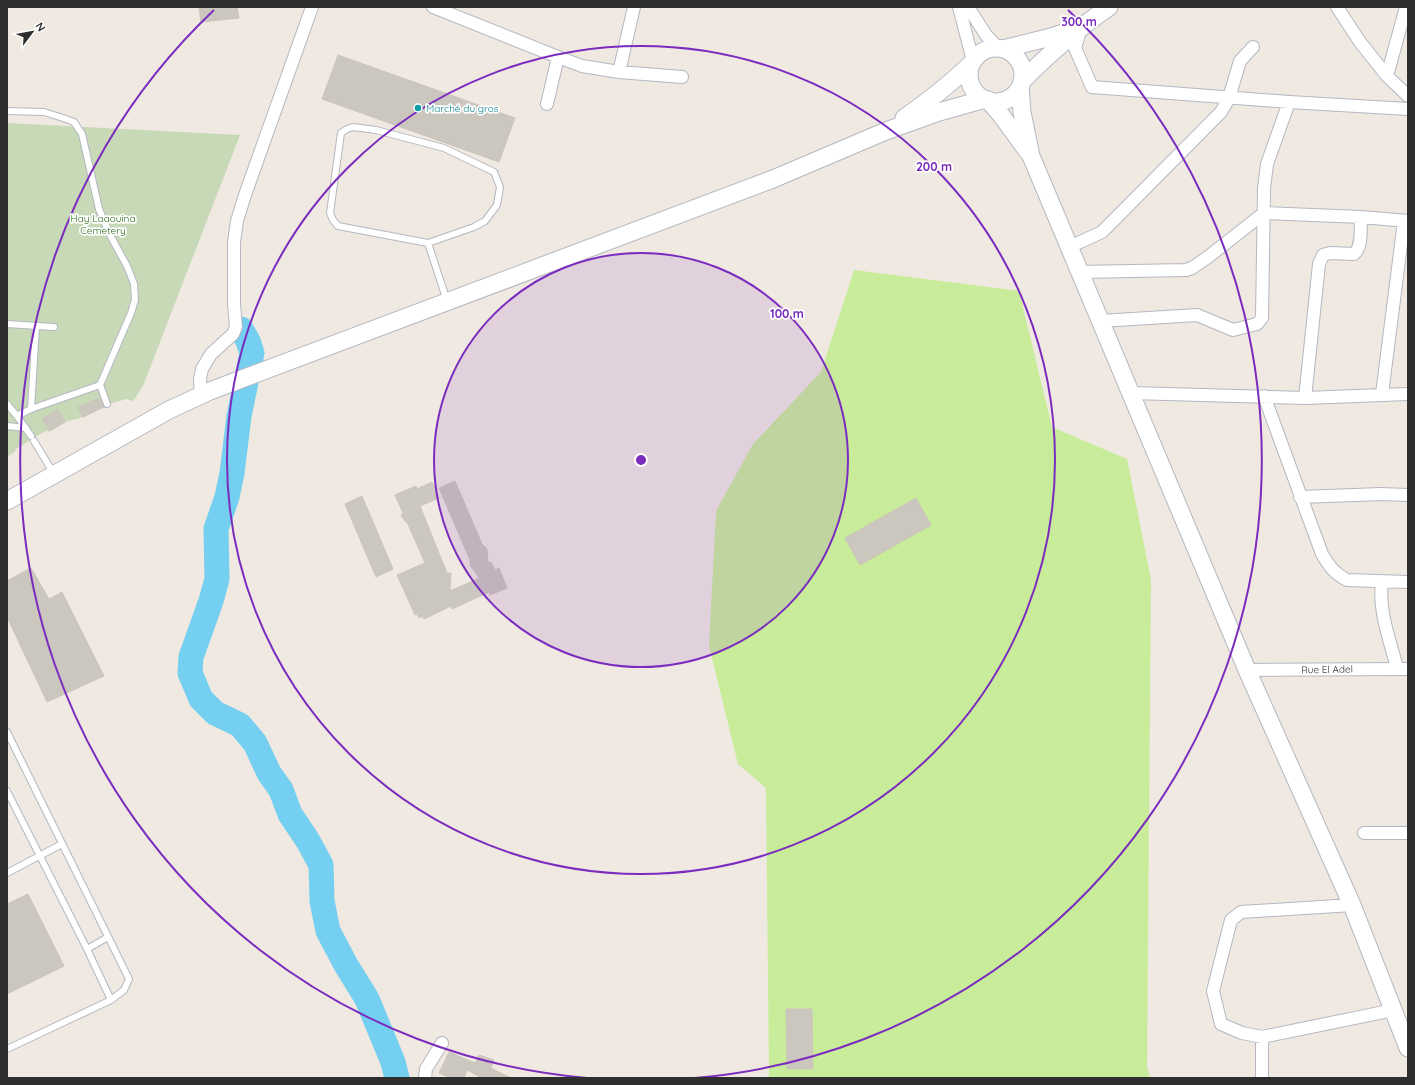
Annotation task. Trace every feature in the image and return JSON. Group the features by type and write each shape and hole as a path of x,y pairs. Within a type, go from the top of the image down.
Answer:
{"main road":[{"path":"7,501 169,410 205,393 773,179 886,131 939,112 987,100 1002,101 1015,93 1020,84 1040,62 1082,26 1108,7"},
{"path":"886,131 949,85 977,55 984,51 990,48 1000,48 1051,37 1082,26"},
{"path":"1000,48 1010,52 1020,65 1022,73 1020,84 1022,112 1031,156 1247,670 1352,905 1408,1048"},
{"path":"972,62 969,71 972,88 978,95 987,100 1001,115 1031,156"}],"street":[{"path":"205,393 200,379 202,369 211,354 232,334 236,327 234,304 234,242 237,221 312,7"},
{"path":"433,7 582,66 619,72 682,77"},
{"path":"619,72 634,7"},
{"path":"959,7 972,62"},
{"path":"968,7 986,35 1000,48"},
{"path":"1337,7 1360,42 1387,76 1408,96"},
{"path":"1387,76 1406,7"},
{"path":"1082,26 1075,48 1092,87 1228,98 1408,109"},
{"path":"1069,247 1102,232 1221,112 1228,98 1240,61 1253,47"},
{"path":"547,104 558,57"},
{"path":"1100,320 1197,315 1233,330 1260,322 1262,318 1264,189 1267,164 1289,102"},
{"path":"1080,272 1186,270 1208,257 1264,213 1361,217 1406,221 1382,394"},
{"path":"1305,398 1319,264 1323,255 1330,252 1354,254 1356,252 1359,248 1361,217"},
{"path":"1131,393 1305,398 1408,394"},
{"path":"1264,396 1322,554 1332,570 1348,580 1408,582"},
{"path":"1300,497 1381,494 1408,495"},
{"path":"1382,582 1380,593 1382,610 1403,668"},
{"name":"Rue El Adel","path":"1247,670 1403,668"},
{"path":"1364,833 1408,833"},
{"path":"1352,905 1241,912 1231,920 1213,991 1221,1024 1242,1033 1262,1037 1394,1010"},
{"path":"1262,1037 1262,1078"},
{"path":"425,1078 426,1069 442,1043"}],"lane":[{"path":"7,111 44,112 74,122 82,134 99,209 110,236 127,266 134,284 135,300 131,313 100,385 107,404"},
{"path":"353,127 376,130 444,148 494,172 500,187 497,205 485,221 474,227 428,243 338,226 333,220 330,213 341,133 347,128 353,127"},
{"path":"428,243 447,302"},
{"path":"7,324 54,327"},
{"path":"31,409 36,326"},
{"path":"17,416 31,409 100,385"},
{"path":"7,404 26,428 54,474"},
{"path":"7,426 26,428"},
{"path":"7,732 129,979 127,987 111,1000 7,1049"},
{"path":"7,791 87,949 111,1000"},
{"path":"7,873 62,844"},
{"path":"87,949 108,937"}],"green space":[{"name":"Hay Laaouina Cemetery","path":"7,123 240,135 143,386 133,401 126,399 113,403 83,417 65,422 48,432 47,430 16,449 15,452 7,457"},
{"path":"854,270 1019,291 1052,427 1127,459 1151,580 1147,1067 1150,1078 769,1078 766,788 738,764 709,646 716,511 753,444 821,372"}],"building":[{"path":"199,7 237,7 239,18 201,22"},
{"name":"Marché du gros","path":"338,55 515,118 499,162 322,99"},
{"path":"99,398 104,407 83,417 78,407"},
{"path":"58,409 65,422 50,431 42,419"},
{"path":"455,481 482,544 487,549 488,562 492,563 495,570 499,568 507,588 490,595 489,592 452,609 451,606 424,619 423,616 419,618 417,614 415,615 397,575 425,563 407,522 401,516 403,513 395,495 416,486 417,489 432,482 439,498 420,506 447,573 451,573 450,591 479,578 470,565 470,560 439,488"},
{"path":"362,496 393,569 376,577 345,504"},
{"path":"916,498 931,525 860,565 845,538"},
{"path":"31,568 49,599 62,592 104,676 47,702 7,617 7,581"},
{"path":"28,894 64,966 7,994 7,904"},
{"path":"786,1009 812,1009 813,1069 787,1069"},
{"path":"449,1052 475,1063 479,1055 494,1060 491,1068 511,1078 482,1078 467,1070 464,1078 451,1078 439,1073"}],"waterway":[{"path":"241,329 248,341 252,353 239,416 232,473 227,497 216,529 217,579 211,601 191,657 190,673 201,699 215,713 240,725 255,743 269,773 281,790 290,814 308,841 321,865 322,901 328,931 346,965 367,999 393,1062 397,1078"}],"place":[{"name":"Marché du gros","path":"418,108"}]}
